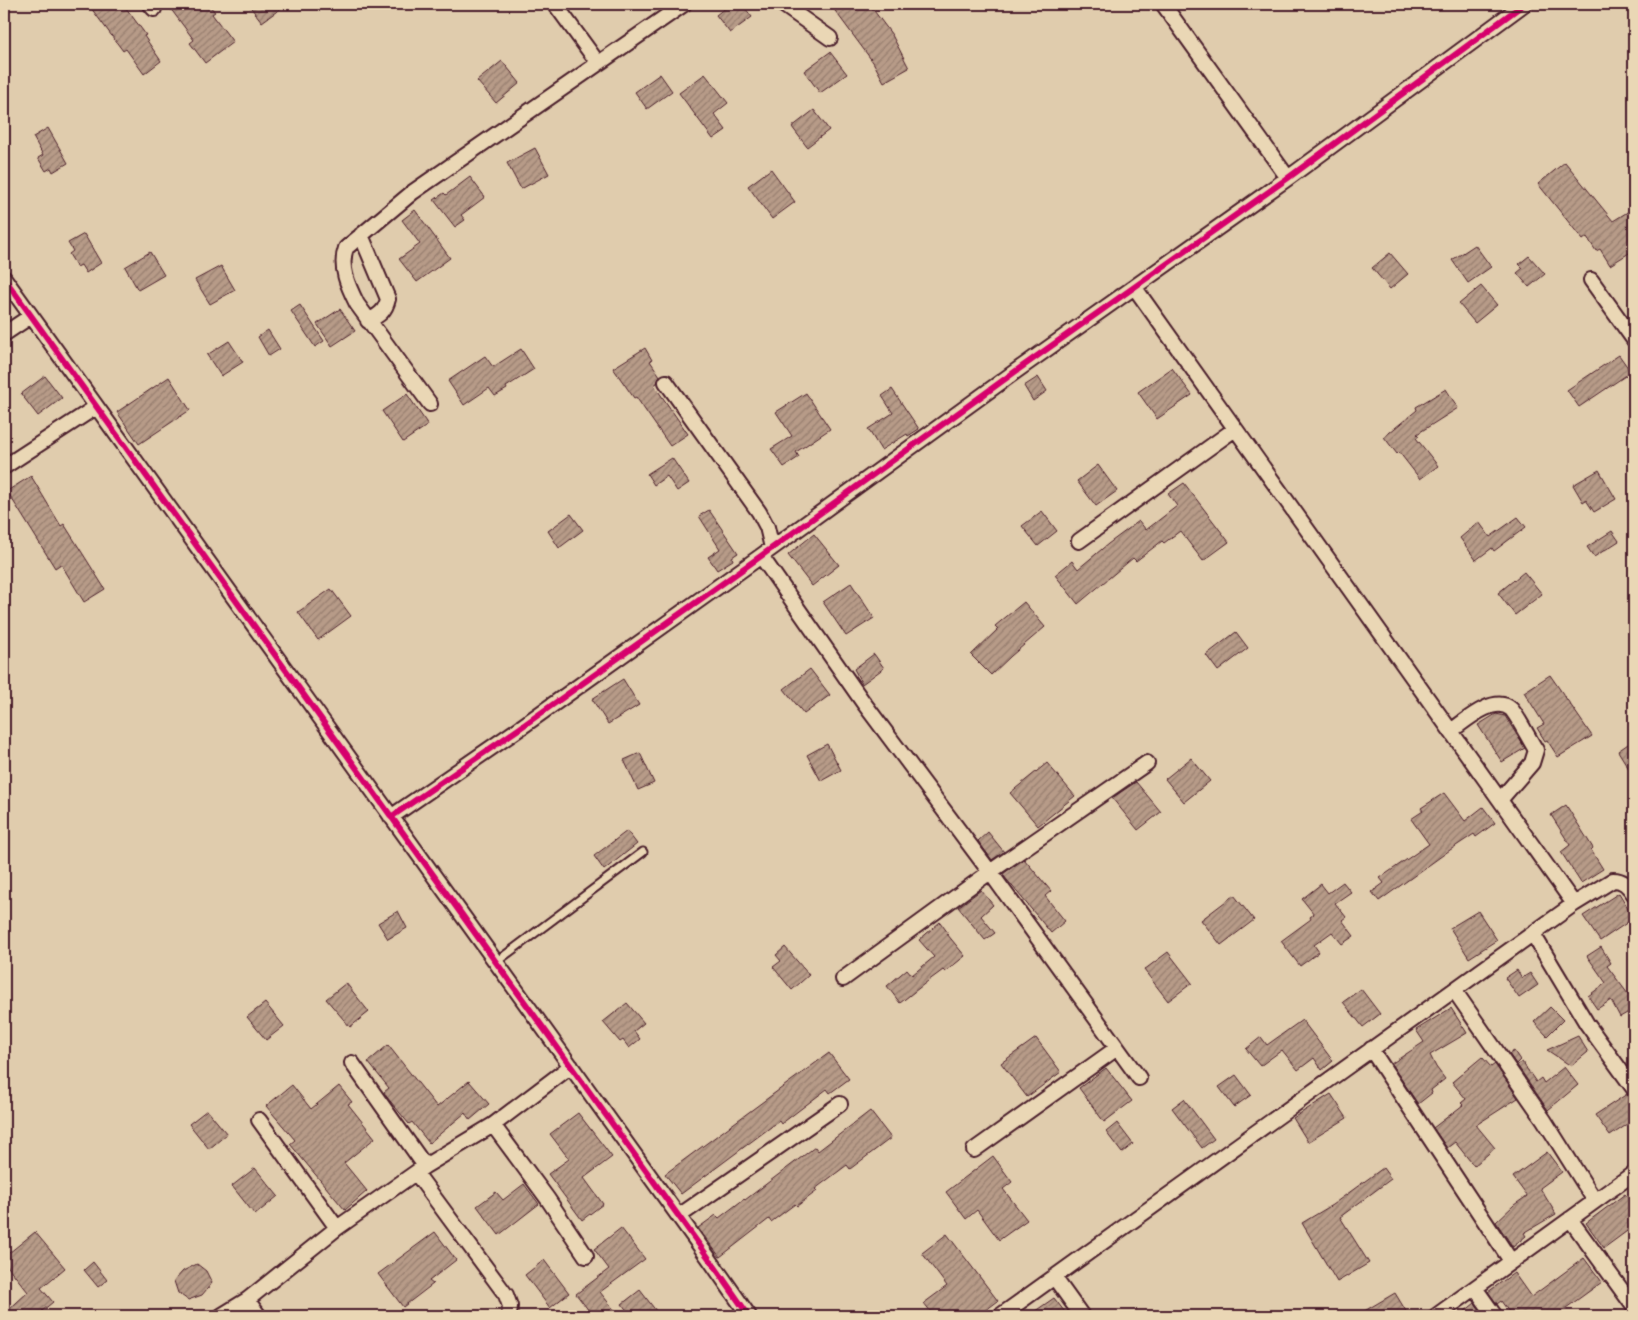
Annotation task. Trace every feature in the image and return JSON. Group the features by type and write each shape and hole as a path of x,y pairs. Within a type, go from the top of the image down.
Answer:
{"street":[{"path":"555,4 598,63"},
{"path":"430,404 368,320 349,290 343,257 346,248 413,192 682,4"},
{"path":"782,4 830,38"},
{"path":"1162,4 1288,178"},
{"path":"391,817 520,728 767,552 1008,376 1135,288 1524,4"},
{"path":"361,236 388,299 385,309 368,320"},
{"path":"4,278 749,1316"},
{"path":"1591,280 1634,340"},
{"path":"1135,288 1574,904"},
{"path":"4,334 32,316"},
{"path":"666,382 759,512 767,527 767,552 862,702 990,872 1138,1078"},
{"path":"4,467 96,407"},
{"path":"1079,541 1235,429"},
{"path":"1451,731 1479,711 1495,705 1504,705 1511,709 1536,750 1532,763 1500,800"},
{"path":"843,978 990,872 1147,763"},
{"path":"1000,1316 1574,904 1613,880 1620,880 1634,894"},
{"path":"1533,934 1588,1024 1634,1089"},
{"path":"1454,990 1544,1120 1595,1201"},
{"path":"974,1150 1117,1048"},
{"path":"1371,1049 1511,1261"},
{"path":"352,1063 506,1295 510,1306 509,1316"},
{"path":"221,1316 247,1300 337,1228 421,1169 493,1125 571,1066"},
{"path":"679,1216 840,1104"},
{"path":"259,1120 337,1228"},
{"path":"493,1125 547,1198 586,1256"},
{"path":"1436,1316 1634,1173"},
{"path":"1570,1219 1634,1307"},
{"path":"1054,1277 1082,1316"},
{"path":"1475,1288 1495,1316"},
{"path":"247,1300 259,1316"}],"lane":[{"path":"496,962 643,852"}],"building":[{"path":"88,4 123,4 146,35 144,36 161,61 144,74 126,49 123,51"},
{"path":"176,4 208,4 215,12 212,14 233,42 205,63 190,43 194,40 170,8"},
{"path":"248,4 287,4 262,22"},
{"path":"730,4 742,4 752,17 730,33 716,15"},
{"path":"830,4 869,4 892,35 909,68 884,82 873,62"},
{"path":"830,52 847,74 820,93 804,71"},
{"path":"502,61 520,83 496,103 477,81"},
{"path":"660,74 672,91 647,109 635,92"},
{"path":"705,74 728,103 714,114 726,130 713,139 679,93"},
{"path":"814,110 829,130 807,147 792,127"},
{"path":"48,128 68,163 53,172 51,168 46,171 38,158 43,155 33,137"},
{"path":"535,148 549,174 521,189 507,163"},
{"path":"1565,162 1613,221 1634,208 1634,250 1610,265 1600,249 1596,251 1587,237 1583,240 1538,184"},
{"path":"771,169 795,202 772,219 748,186"},
{"path":"470,177 485,197 461,215 465,220 455,227 434,200 444,193 446,195"},
{"path":"415,210 450,258 417,282 399,259 420,244 402,220"},
{"path":"84,234 101,263 86,273 81,265 77,267 69,254 73,251 68,243"},
{"path":"1475,245 1491,267 1468,283 1452,260"},
{"path":"150,252 164,275 138,290 125,267"},
{"path":"1390,253 1408,274 1390,289 1372,268"},
{"path":"1529,256 1545,274 1529,287 1517,273 1523,268 1519,264"},
{"path":"221,266 235,290 210,304 195,280"},
{"path":"1481,286 1497,305 1475,323 1459,304"},
{"path":"300,305 324,341 315,347 291,311"},
{"path":"340,309 355,331 332,346 317,324"},
{"path":"268,330 280,349 269,356 258,337"},
{"path":"229,341 243,362 221,376 207,355"},
{"path":"645,348 652,360 650,361 660,376 654,385 688,434 670,446 613,368"},
{"path":"521,349 534,369 495,396 489,388 464,405 448,381 485,356 493,367"},
{"path":"1619,355 1631,372 1579,407 1567,390"},
{"path":"1172,368 1192,395 1157,419 1138,392"},
{"path":"45,376 62,398 38,416 21,394"},
{"path":"169,377 190,410 139,444 117,412"},
{"path":"1038,377 1047,391 1033,401 1024,386"},
{"path":"892,389 919,429 881,450 868,429 893,413 882,396"},
{"path":"1446,389 1458,408 1417,434 1419,436 1416,438 1438,466 1420,479 1399,452 1397,454 1384,437 1417,410 1416,407"},
{"path":"806,393 830,429 796,452 799,457 784,467 771,449 792,436 776,412"},
{"path":"407,394 428,425 403,442 382,411"},
{"path":"672,458 689,483 677,491 667,476 654,485 647,474"},
{"path":"1098,465 1117,491 1096,506 1077,481"},
{"path":"1599,470 1616,499 1594,512 1586,500 1583,502 1573,485"},
{"path":"31,476 61,526 64,524 105,589 84,602 61,564 55,568 7,491"},
{"path":"1184,483 1229,542 1203,561 1180,531 1164,543 1162,541 1136,561 1133,558 1078,604 1055,575 1072,561 1078,569 1139,521 1146,530 1177,506 1168,494"},
{"path":"709,510 738,553 732,557 733,560 717,570 708,557 720,549 699,516"},
{"path":"1042,511 1057,531 1038,546 1022,526"},
{"path":"571,514 583,530 559,548 548,531"},
{"path":"1518,517 1526,527 1494,551 1492,548 1476,560 1460,538 1479,522 1490,537"},
{"path":"1612,531 1619,541 1594,557 1587,547"},
{"path":"814,534 839,565 812,586 788,555"},
{"path":"1524,572 1542,594 1515,615 1498,593"},
{"path":"851,583 874,618 846,636 823,602"},
{"path":"331,589 351,616 318,640 298,612"},
{"path":"1024,602 1045,627 991,675 971,655 998,629 995,626"},
{"path":"1236,632 1248,648 1218,671 1206,655"},
{"path":"874,654 884,668 862,684 854,669"},
{"path":"810,669 830,695 804,714 784,689"},
{"path":"1550,675 1592,736 1558,757 1537,728 1544,724 1524,692"},
{"path":"623,679 639,705 608,724 592,699"},
{"path":"1496,714 1505,716 1525,748 1502,762 1478,725"},
{"path":"1634,740 1634,777 1618,751"},
{"path":"827,744 841,770 821,781 807,755"},
{"path":"640,753 654,783 638,790 624,760"},
{"path":"1191,758 1210,781 1184,802 1165,779"},
{"path":"1047,763 1075,796 1038,826 1010,793"},
{"path":"1136,782 1161,812 1138,830 1112,798"},
{"path":"1444,793 1465,821 1483,807 1495,823 1476,837 1474,834 1450,850 1379,901 1372,892 1384,883 1380,878 1429,844 1411,819 1423,811 1421,808"},
{"path":"1566,805 1593,848 1591,850 1603,869 1581,883 1561,852 1570,845 1551,815"},
{"path":"627,831 637,844 604,870 594,856"},
{"path":"988,832 1004,852 992,860 978,841"},
{"path":"1024,859 1051,891 1045,896 1065,921 1051,933 1003,875"},
{"path":"1343,882 1351,892 1335,903 1346,917 1342,920 1354,936 1342,944 1332,932 1314,945 1319,952 1300,966 1281,941 1311,919 1310,917 1314,914 1302,899 1321,884 1328,893"},
{"path":"981,890 993,905 981,916 995,933 985,940 958,907"},
{"path":"1619,893 1634,918 1600,941 1583,916"},
{"path":"1234,895 1254,920 1221,945 1201,920"},
{"path":"398,911 407,928 388,939 378,923"},
{"path":"1478,911 1497,940 1469,958 1450,928"},
{"path":"940,922 965,956 945,972 943,970 900,1003 887,986 907,969 912,975 934,957 919,940"},
{"path":"785,947 809,975 792,990 773,967 781,961 776,955"},
{"path":"1601,947 1611,963 1607,966 1628,994 1634,991 1634,1009 1620,1017 1611,1000 1597,1009 1588,996 1606,983 1587,956"},
{"path":"1168,952 1192,983 1168,1001 1144,970"},
{"path":"1517,970 1522,978 1530,973 1538,985 1519,998 1505,978"},
{"path":"346,983 369,1012 350,1027 326,999"},
{"path":"1361,989 1380,1014 1363,1027 1343,1002"},
{"path":"265,1003 284,1026 266,1040 247,1017"},
{"path":"627,1003 644,1023 634,1031 640,1039 629,1048 623,1040 620,1042 603,1022"},
{"path":"1550,1007 1563,1020 1547,1036 1534,1022"},
{"path":"1451,1008 1467,1033 1430,1055 1445,1079 1418,1104 1391,1064 1424,1042 1416,1030"},
{"path":"1302,1020 1333,1061 1322,1070 1314,1058 1298,1070 1282,1050 1260,1066 1246,1049 1261,1037 1267,1045"},
{"path":"1578,1036 1588,1052 1571,1066 1547,1050"},
{"path":"1036,1038 1061,1072 1027,1097 1001,1063"},
{"path":"388,1045 437,1107 469,1081 489,1104 470,1120 465,1113 429,1143 412,1122 409,1124 386,1096 384,1092 389,1088 368,1062"},
{"path":"1514,1051 1520,1060 1516,1064 1509,1054"},
{"path":"829,1053 849,1079 830,1093 827,1089 781,1124 779,1121 681,1194 665,1174"},
{"path":"1482,1057 1491,1067 1495,1064 1518,1098 1476,1125 1495,1148 1474,1166 1455,1142 1447,1148 1433,1128 1463,1105 1461,1103 1466,1099 1452,1082"},
{"path":"1522,1062 1536,1082 1541,1078 1544,1083 1564,1067 1578,1085 1548,1110 1517,1065"},
{"path":"1106,1068 1132,1101 1104,1122 1079,1088"},
{"path":"1236,1075 1251,1095 1234,1107 1219,1087"},
{"path":"292,1085 311,1109 339,1086 352,1102 348,1104 375,1138 344,1163 367,1191 345,1210 290,1144 295,1140 266,1106"},
{"path":"1331,1094 1347,1118 1308,1142 1293,1118"},
{"path":"1627,1094 1634,1100 1634,1120 1610,1136 1595,1115"},
{"path":"1184,1099 1214,1139 1202,1148 1172,1108"},
{"path":"207,1110 227,1134 209,1149 189,1124"},
{"path":"870,1111 891,1138 850,1169 847,1165 815,1189 817,1191 797,1206 795,1204 771,1222 769,1219 720,1257 698,1228 716,1215 719,1218 745,1200 815,1147 818,1151"},
{"path":"578,1113 612,1157 584,1178 603,1204 582,1220 548,1174 569,1159 550,1134"},
{"path":"1117,1123 1133,1144 1122,1153 1106,1132"},
{"path":"1547,1152 1562,1172 1540,1188 1556,1214 1524,1233 1526,1236 1513,1247 1496,1222 1527,1196 1513,1177"},
{"path":"993,1156 1012,1182 1003,1189 1027,1220 999,1240 977,1210 966,1219 946,1192"},
{"path":"255,1168 278,1196 255,1215 232,1186"},
{"path":"1383,1168 1391,1179 1340,1217 1369,1263 1337,1282 1302,1223 1332,1205"},
{"path":"524,1184 539,1204 499,1235 477,1206 496,1192 503,1200"},
{"path":"1625,1194 1634,1206 1634,1226 1604,1248 1586,1223"},
{"path":"621,1228 645,1259 600,1292 619,1316 593,1316 576,1294 609,1269 594,1249"},
{"path":"35,1232 65,1268 41,1288 53,1302 42,1311 47,1316 4,1316 28,1292 4,1262 4,1257"},
{"path":"435,1232 456,1260 429,1281 433,1284 403,1307 378,1274"},
{"path":"947,1234 998,1301 978,1316 934,1316 924,1303 947,1286 922,1253"},
{"path":"1584,1258 1602,1282 1555,1316 1512,1316 1501,1301 1497,1304 1488,1292 1514,1273 1531,1297"},
{"path":"544,1260 569,1293 550,1308 525,1275"},
{"path":"93,1262 107,1280 98,1287 84,1270"},
{"path":"197,1264 206,1271 212,1283 202,1295 188,1300 178,1293 174,1281 183,1271"},
{"path":"640,1290 660,1316 631,1316 622,1304"},
{"path":"1395,1293 1409,1316 1356,1316"},
{"path":"1054,1298 1068,1316 1028,1316"},
{"path":"1475,1303 1483,1314 1480,1316 1459,1316"}],"cycle path":[{"path":"391,817 520,728 1288,178 1524,4"},
{"path":"4,278 749,1316"}]}
